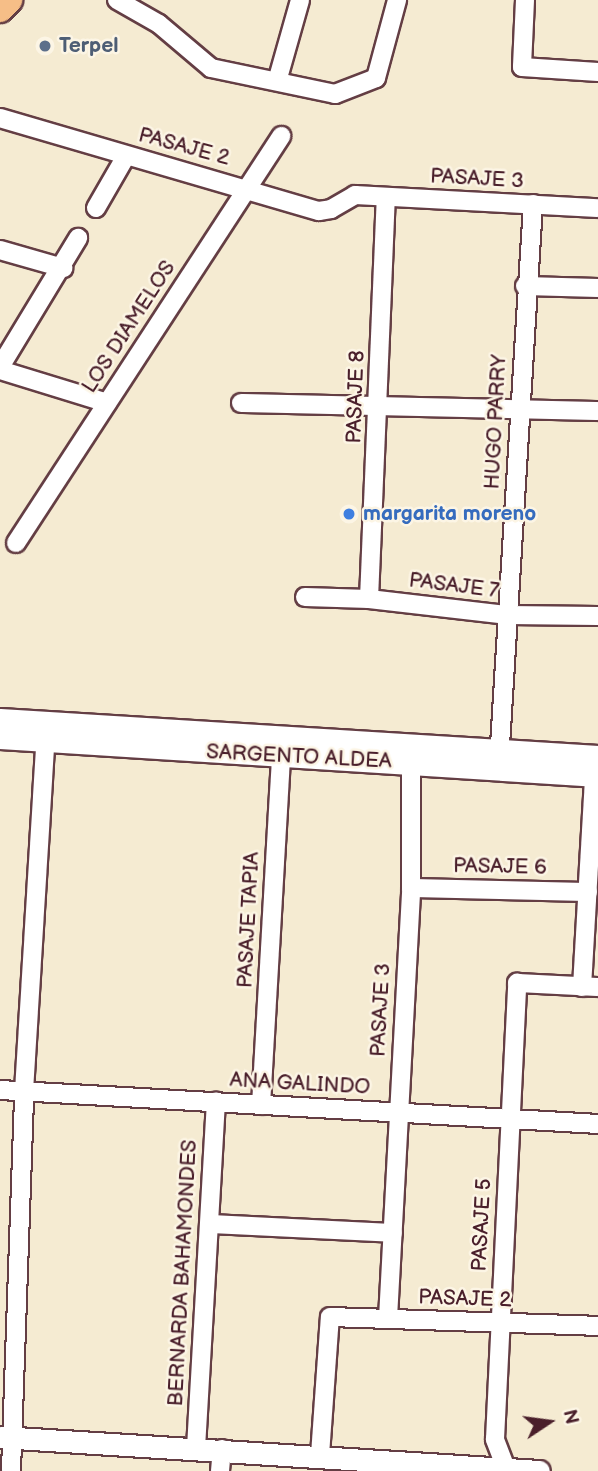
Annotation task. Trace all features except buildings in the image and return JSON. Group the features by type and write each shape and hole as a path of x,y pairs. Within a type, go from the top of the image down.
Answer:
{"main road":[{"path":"0,9 9,0"}],"street":[{"path":"117,0 159,24 211,68 278,78 335,94 376,78 397,0"},
{"path":"278,78 300,0"},
{"path":"525,0 522,67 598,72"},
{"name":"PASAJE 2","path":"0,118 126,156 246,187 319,211 331,209 355,195"},
{"name":"LOS DIAMELOS","path":"16,543 281,136"},
{"path":"96,208 126,156"},
{"name":"PASAJE 3","path":"355,195 598,208"},
{"name":"PASAJE 8","path":"369,599 386,197"},
{"name":"HUGO PARRY","path":"499,760 525,286 533,204"},
{"path":"78,238 63,268 0,369 107,403"},
{"path":"0,250 63,268"},
{"path":"525,286 598,288"},
{"path":"241,403 520,407 598,411"},
{"name":"PASAJE 7","path":"305,597 369,599 508,615 598,616"},
{"name":"SARGENTO ALDEA","path":"0,719 46,732"},
{"path":"11,1471 6,1437 46,732"},
{"name":"SARGENTO ALDEA","path":"0,738 46,732 499,760 597,769"},
{"name":"PASAJE TAPIA","path":"261,1105 282,748"},
{"name":"PASAJE 3","path":"388,1318 411,888 411,755"},
{"path":"590,987 588,892 597,769"},
{"name":"PASAJE 6","path":"411,888 588,892"},
{"name":"PASAJE 5","path":"507,1469 495,1439 517,983 590,987"},
{"name":"ANA GALINDO","path":"0,1090 598,1124"},
{"name":"BERNARDA BAHAMONDES","path":"195,1448 216,1102"},
{"path":"210,1224 393,1233"},
{"name":"PASAJE 2","path":"320,1455 330,1317 598,1326"},
{"path":"6,1437 320,1455 377,1464 539,1471"},
{"path":"220,1471 222,1449"}],"place":[{"name":"Terpel","path":"45,46"},
{"name":"margarita moreno","path":"349,514"}]}
